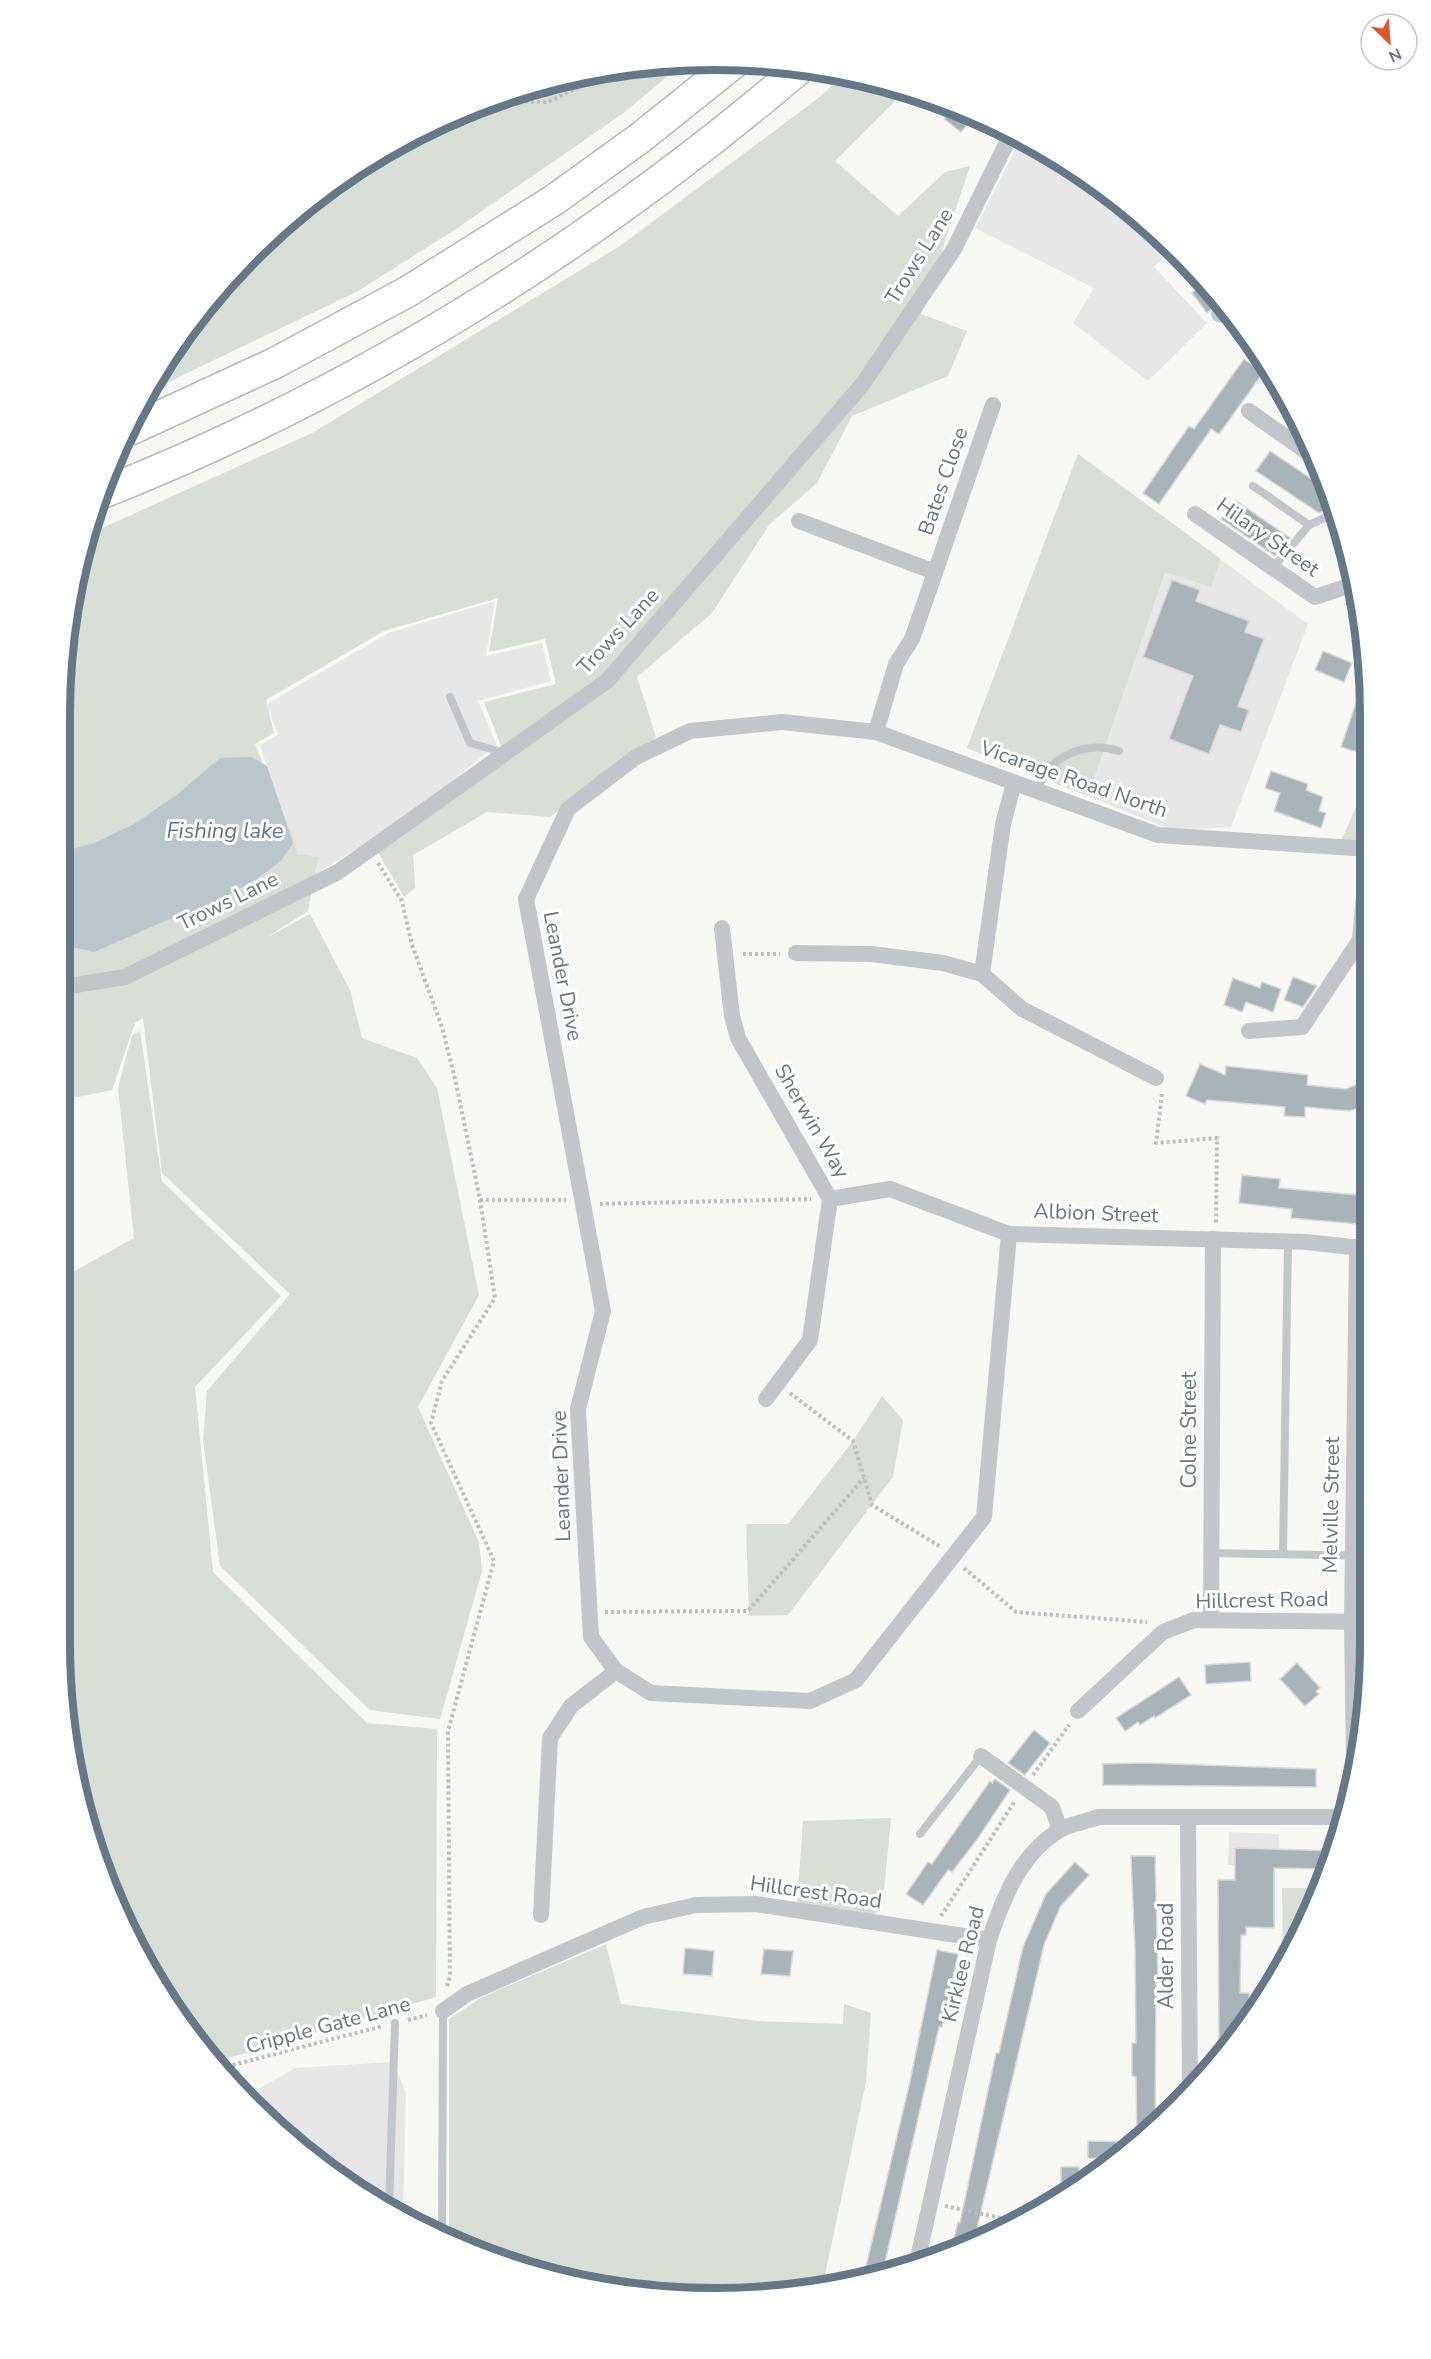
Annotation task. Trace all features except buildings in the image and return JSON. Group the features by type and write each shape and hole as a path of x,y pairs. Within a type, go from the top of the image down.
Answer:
{"highway":[{"path":"139,426 275,363 407,292 554,200 639,138 724,70"},
{"path":"112,489 162,470 297,406 427,335 577,240 657,183 791,75"}],"street":[{"name":"Trows Lane","path":"70,986 125,977 338,872 608,681 862,385 954,249 1008,141"},
{"name":"Bates Close","path":"876,732 896,664 912,639 993,405"},
{"path":"1249,411 1302,449"},
{"name":"Hilary Street","path":"1195,514 1315,597 1347,587"},
{"name":"Bates Close","path":"799,520 935,572"},
{"name":"Leander Drive","path":"876,732 782,723 690,731 636,757 568,809 526,899 603,1311 578,1410 591,1637 616,1671 651,1693 810,1701 856,1680 984,1518 1009,1234"},
{"name":"Vicarage Road North","path":"876,732 1158,836 1360,848"},
{"path":"982,974 1003,824 1014,783"},
{"name":"Sherwin Way","path":"722,928 732,1016 738,1038 830,1198 810,1340 766,1399"},
{"path":"1249,1030 1302,1026 1360,940"},
{"path":"796,953 891,957 943,963 982,974 1022,1009 1156,1078"},
{"name":"Albion Street","path":"830,1198 890,1189 1009,1234 1288,1241 1360,1248"},
{"name":"Colne Street","path":"1210,1620 1213,1239"},
{"name":"Melville Street","path":"1354,1736 1352,1622 1360,1563"},
{"name":"Hillcrest Road","path":"1078,1711 1163,1632 1194,1620 1360,1622"},
{"path":"541,1915 550,1738 571,1706 616,1671"},
{"path":"981,1756 1052,1807 1060,1830"},
{"name":"Kirklee Road","path":"918,2255 988,1940 1002,1901 1030,1853 1060,1830 1098,1817 1337,1817"},
{"name":"Alder Road","path":"1188,1818 1190,2080"},
{"name":"Hillcrest Road","path":"443,2011 467,1994 643,1917 696,1905 756,1904 988,1940"}],"lane":[{"path":"1253,486 1309,525"},
{"path":"1273,568 1309,525 1329,516"},
{"path":"450,697 470,742 506,753"},
{"path":"1036,791 1050,767 1077,750 1105,746 1119,751"},
{"path":"1283,1554 1288,1241"},
{"path":"1211,1553 1360,1556"},
{"path":"920,1834 981,1756"},
{"path":"442,2227 443,2011"},
{"path":"389,2200 395,2023"}],"path":[{"path":"521,101 548,102 585,84"},
{"path":"369,850 402,901 412,945 442,1027 480,1200 495,1298 442,1381 431,1423 495,1561 448,1731 450,1976 443,2011"},
{"path":"725,955 796,953"},
{"path":"1156,1078 1162,1092 1156,1143 1217,1138 1216,1227 1213,1239"},
{"path":"480,1200 559,1199 602,1204 830,1198"},
{"path":"778,1384 853,1441 872,1505 953,1557 1016,1612 1182,1625"},
{"path":"589,1612 748,1611 864,1478"},
{"path":"931,1931 1025,1786 1078,1711"},
{"name":"Cripple Gate Lane","path":"229,2066 443,2011"},
{"path":"943,2206 1006,2219"}],"shaded area":[{"path":"672,72 625,112 456,229 358,291 162,385 204,323 259,259 323,204 357,179 430,137 508,105 549,92 590,83"},
{"path":"836,82 899,97 835,161 898,216 945,172 970,166 921,314 967,331 948,376 852,416 817,483 769,525 712,613 637,677 656,737 550,817 487,812 413,855 415,888 404,897 376,849 501,746 484,702 556,684 545,639 489,652 498,598 384,631 266,700 274,733 255,744 296,845 297,854 318,857 308,911 266,938 310,914 350,990 362,1038 417,1058 437,1088 479,1295 418,1407 479,1542 482,1571 440,1719 370,1710 220,1566 203,1440 207,1391 290,1294 162,1173 143,1018 135,1023 112,1090 70,1099 70,716 76,631 92,549 98,530 312,433 620,246 821,96"},
{"path":"1017,146 1074,179 1108,204 1168,255 1154,267 1207,323 1148,381 1073,323 1094,288 975,228"},
{"path":"1078,454 1308,624 1231,827 1175,831 967,748"},
{"path":"1078,454 1221,559 1211,587 1165,572 1088,796 967,748"},
{"path":"495,601 486,656 542,643 551,681 478,701 497,745 403,820 304,881 260,745 278,735 267,704 388,633"},
{"path":"1360,798 1360,842 1342,839"},
{"path":"140,1031 162,1181 281,1296 195,1387 213,1572 367,1723 437,1729 436,1997 223,2060 179,2002 157,1966 120,1890 92,1810 76,1728 72,1686 70,1274 134,1238 118,1088 132,1035"},
{"path":"882,1396 903,1420 893,1477 788,1615 749,1616 746,1524 788,1524 853,1441"},
{"path":"891,1818 882,1910 873,1914 797,1904 803,1821"},
{"path":"1229,1832 1279,1834 1280,1866 1228,1865"},
{"path":"1282,1888 1312,1888 1294,1929 1283,1950"},
{"path":"606,1944 621,2004 758,2021 843,2024 844,2004 871,2013 866,2082 824,2279 758,2287 716,2288 631,2283 549,2267 508,2254 449,2230 449,2019 482,1997"},
{"path":"393,2062 406,2093 403,2208 357,2180 323,2155 252,2093 295,2068"}],"water":[{"name":"Fishing lake","path":"251,757 267,766 293,843 281,861 255,880 208,906 165,921 94,952 70,947 70,850 95,843 134,824 178,794 220,758"}]}
